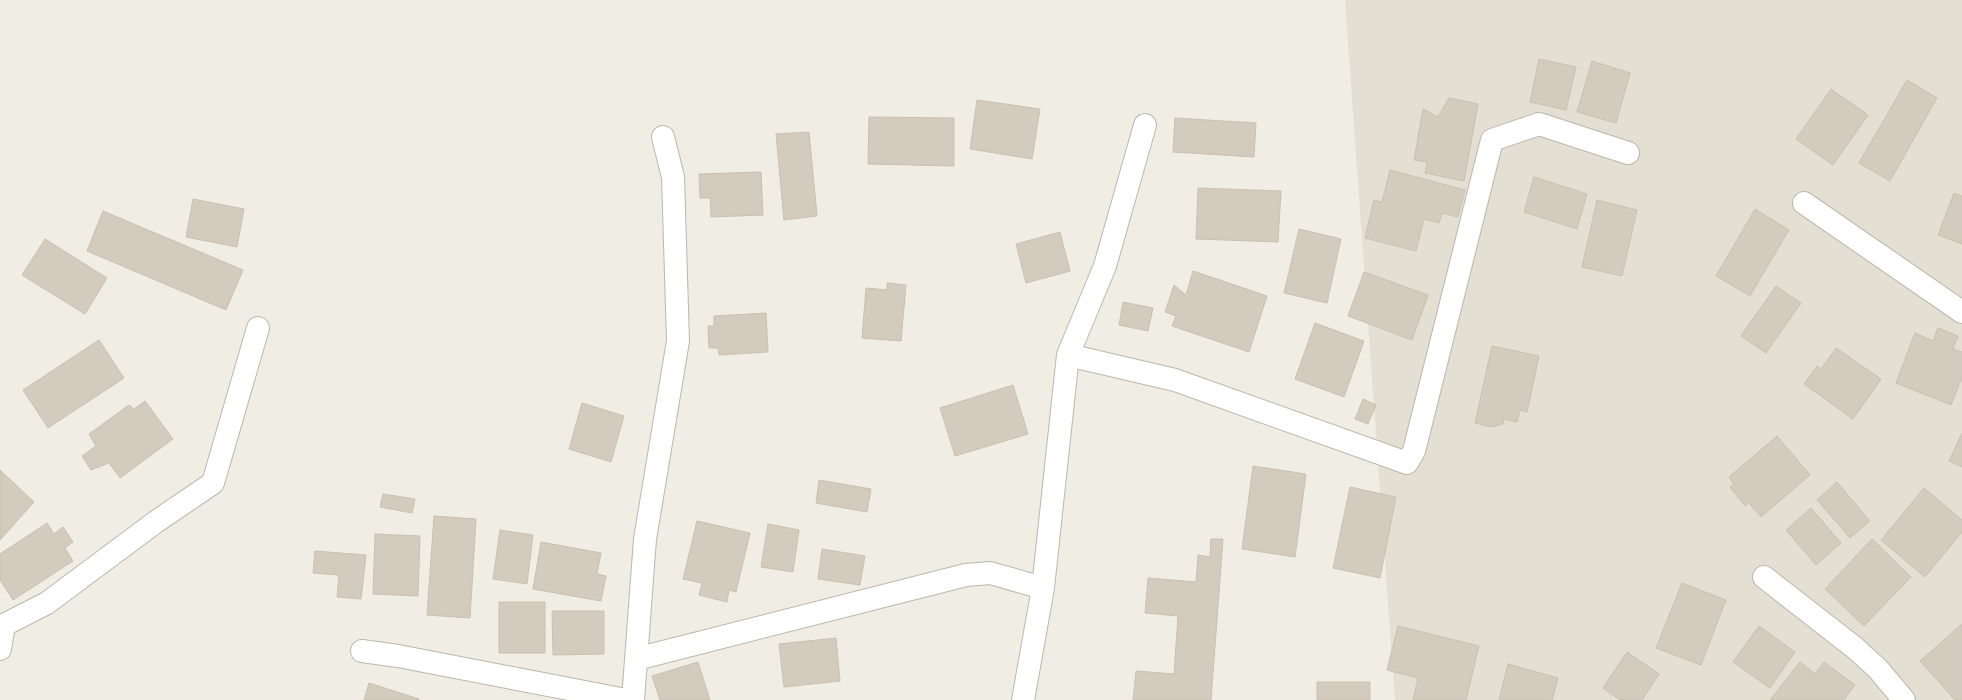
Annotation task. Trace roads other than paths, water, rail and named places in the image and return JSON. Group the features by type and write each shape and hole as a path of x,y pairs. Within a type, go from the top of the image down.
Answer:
{"street":[{"path":"1068,355 1175,380 1406,463 1414,451 1492,140 1539,124 1628,152"},
{"path":"1023,700 1043,588 1068,355 1105,266 1144,125"},
{"path":"633,700 645,540 678,341 673,177 663,137"},
{"path":"1804,203 1962,312"},
{"path":"0,649 2,626 47,603 157,521 213,483 258,328"},
{"path":"636,659 966,575 990,573 1043,588"},
{"path":"1764,577 1855,648 1878,669 1904,700"},
{"path":"362,651 398,656 626,700"}]}
